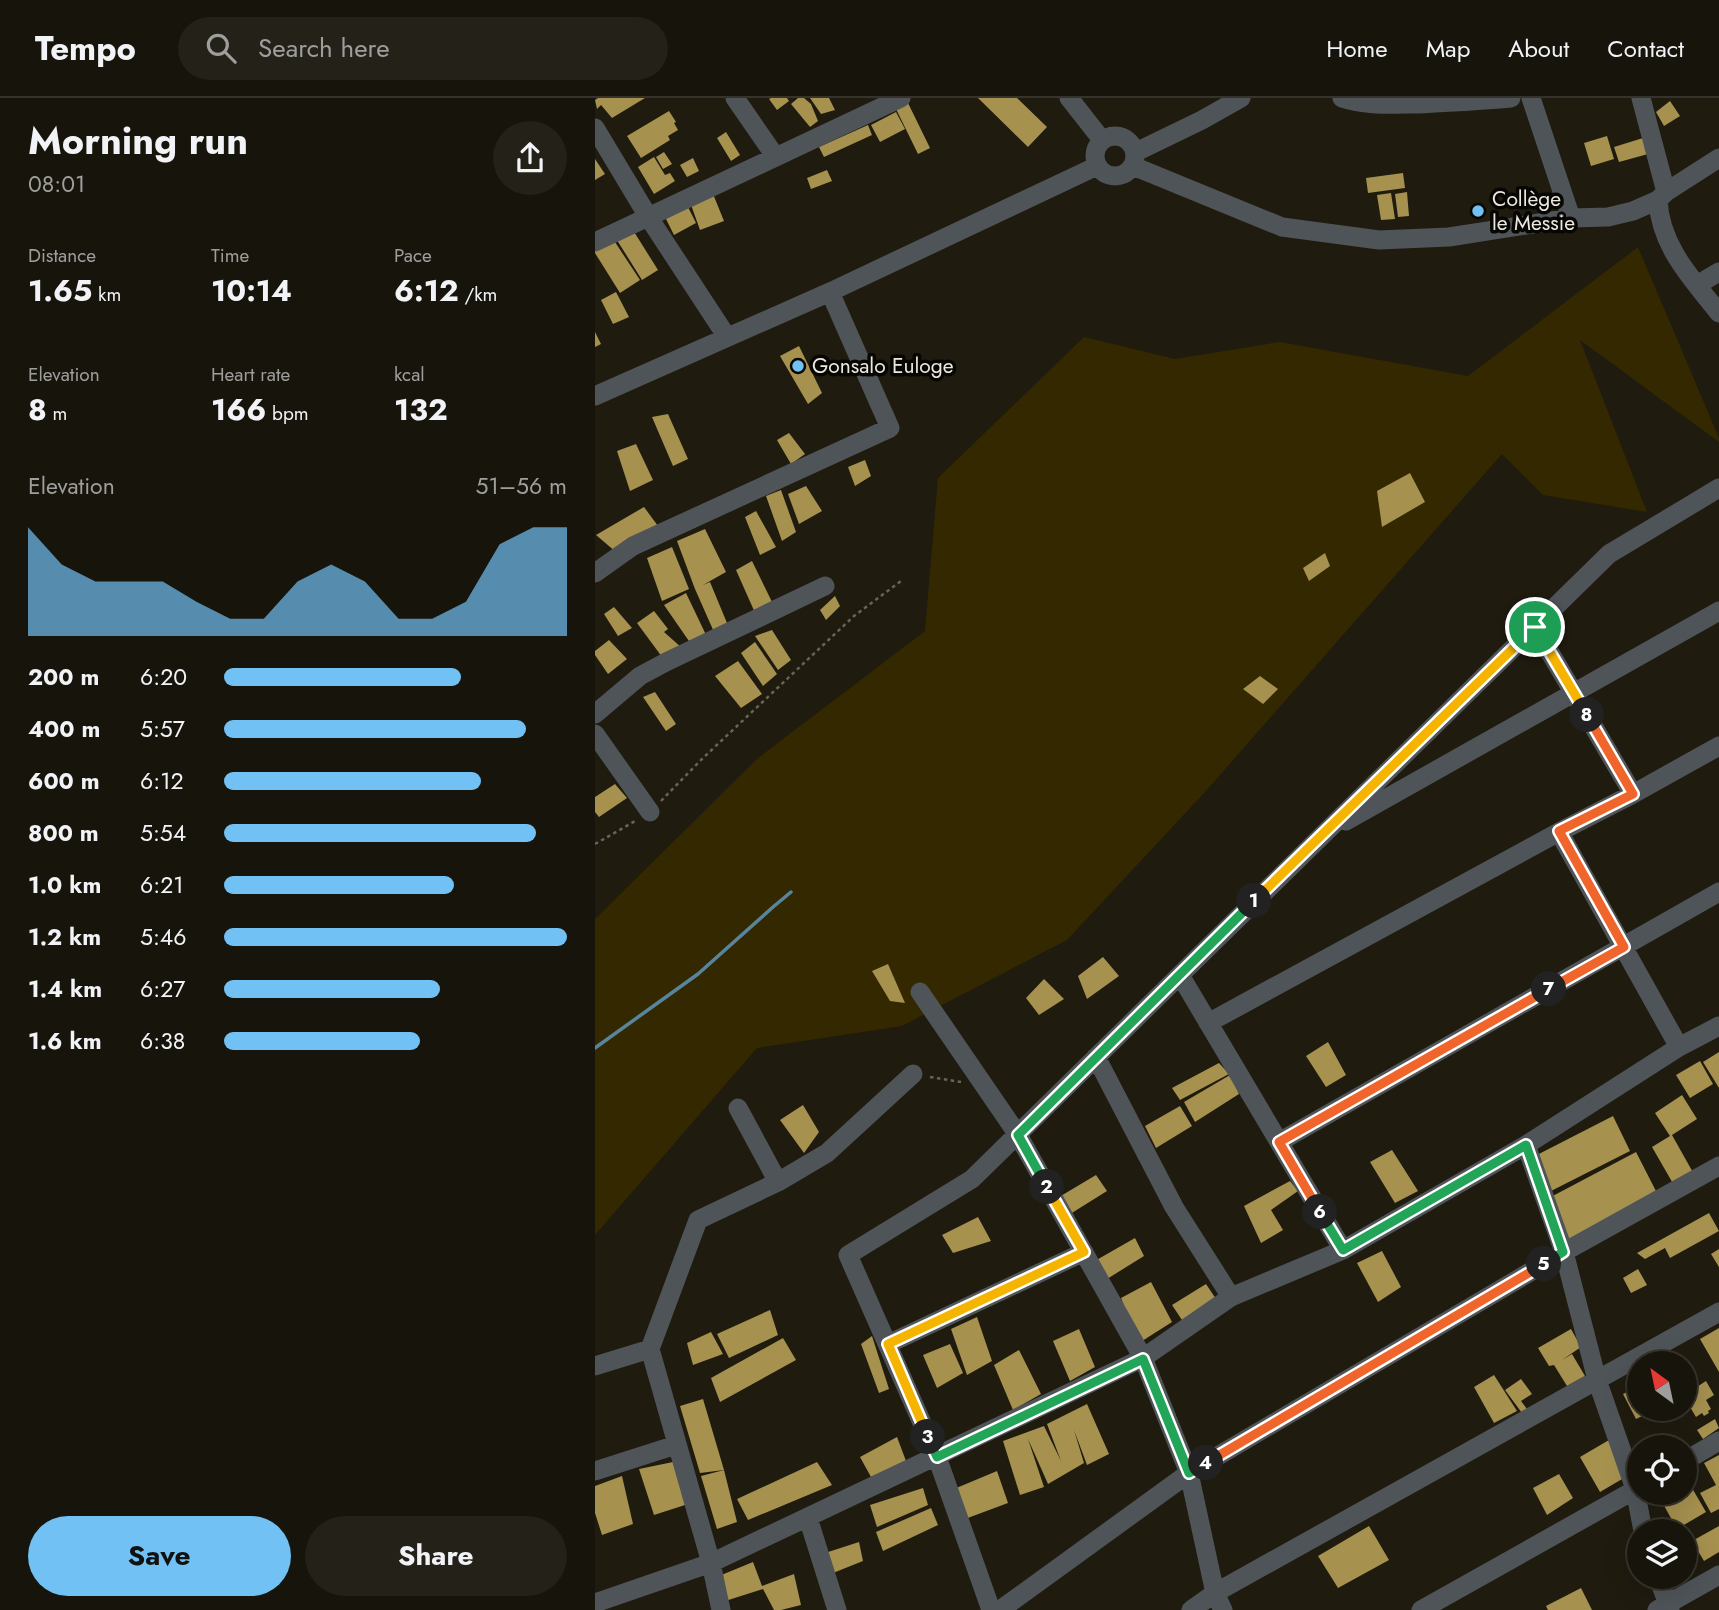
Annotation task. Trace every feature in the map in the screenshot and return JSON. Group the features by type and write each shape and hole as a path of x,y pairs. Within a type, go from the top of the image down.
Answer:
{"street":[{"path":"735,98 775,156"},
{"path":"1241,98 1135,159 1129,172 1108,175 1097,166 1095,152 1102,140 1109,136 1123,136 1129,140 1135,159 1282,227 1379,240 1450,237 1571,218 1608,217 1633,211 1662,196 1719,158"},
{"path":"1342,98 1356,103 1391,104 1511,98"},
{"path":"1531,98 1571,218"},
{"path":"1641,98 1662,196 1661,223 1670,247 1683,268 1719,313"},
{"path":"595,242 898,99"},
{"path":"1078,102 1102,140"},
{"path":"595,128 649,218 727,337"},
{"path":"595,396 829,292 1097,166"},
{"path":"1697,285 1719,272"},
{"path":"595,573 633,546 890,428 829,292"},
{"path":"991,1610 937,1457 848,1255 972,1179 1609,554 1719,488"},
{"path":"595,714 640,676 825,586"},
{"path":"1321,836 1719,611"},
{"path":"1535,627 1633,794"},
{"path":"595,734 650,812"},
{"path":"1208,1023 1719,746"},
{"path":"1559,831 1679,1047"},
{"path":"1279,1142 1719,892"},
{"path":"1180,975 1343,1250"},
{"path":"920,992 1018,1135 1143,1359 1189,1473 1219,1602"},
{"path":"595,1603 711,1563 1143,1359 1231,1297 1343,1250 1526,1145 1679,1047 1719,1026"},
{"path":"1096,1057 1174,1207 1231,1297"},
{"path":"722,1610 650,1349 698,1220 778,1182 827,1153 913,1074"},
{"path":"739,1108 778,1182"},
{"path":"1526,1145 1563,1252 1597,1380 1627,1461"},
{"path":"1000,1610 1189,1473 1563,1252 1719,1166"},
{"path":"888,1344 1084,1252"},
{"path":"1191,1610 1219,1602 1597,1380 1719,1312"},
{"path":"595,1366 650,1349"},
{"path":"1697,1454 1719,1441"},
{"path":"595,1471 676,1445"},
{"path":"1421,1610 1627,1494"},
{"path":"808,1518 837,1610"},
{"path":"1661,1589 1665,1608 1719,1575"}],"path":[{"path":"595,844 650,812 703,758 854,616 901,581"},
{"path":"913,1074 985,1086"}],"shaded area":[{"path":"1638,247 1719,438 1719,442 1580,340 1647,512 1543,495 1502,454 1205,792 1067,940 902,1026 757,1048 595,1235 595,919 758,758 925,631 938,478 1084,337 1175,359 1280,342 1468,376"}],"building":[{"path":"645,98 612,118 601,105 597,109 595,100"},
{"path":"787,98 789,101 777,110 769,99"},
{"path":"798,98 804,98 811,104 818,121 810,127 791,104"},
{"path":"810,98 829,98 835,110 821,114"},
{"path":"978,98 1017,98 1047,127 1028,147"},
{"path":"1670,101 1680,116 1664,126 1656,112"},
{"path":"908,103 930,148 918,154 896,109"},
{"path":"669,111 678,130 668,136 670,140 641,158 627,136"},
{"path":"896,112 905,129 880,142 871,125"},
{"path":"868,125 872,135 824,157 819,147"},
{"path":"726,132 740,155 731,161 717,138"},
{"path":"1607,136 1614,159 1591,166 1584,143"},
{"path":"1643,138 1648,154 1619,162 1614,147"},
{"path":"664,152 672,164 663,169 656,157"},
{"path":"654,157 665,175 670,173 675,181 654,194 638,167"},
{"path":"693,158 699,171 687,177 680,165"},
{"path":"595,159 605,174 595,180"},
{"path":"827,170 832,181 811,189 807,178"},
{"path":"1403,173 1405,188 1368,193 1366,178"},
{"path":"1407,192 1409,216 1398,217 1395,194"},
{"path":"1391,193 1395,219 1381,220 1377,195"},
{"path":"713,194 724,221 700,230 690,202"},
{"path":"688,207 696,223 674,235 666,219"},
{"path":"631,227 658,270 642,280 615,237"},
{"path":"613,239 640,280 620,293 595,253 595,250"},
{"path":"616,292 629,317 613,324 601,300"},
{"path":"595,332 601,344 595,347"},
{"path":"799,346 822,393 808,404 780,356"},
{"path":"668,414 688,459 673,466 652,417"},
{"path":"789,433 805,454 791,464 777,440"},
{"path":"636,444 653,480 630,491 617,451"},
{"path":"865,460 871,476 855,486 848,467"},
{"path":"1410,473 1425,502 1382,527 1377,491"},
{"path":"806,486 822,511 799,524 788,494"},
{"path":"781,490 796,532 782,541 766,496"},
{"path":"644,507 658,526 616,552 596,535"},
{"path":"756,511 776,547 760,555 745,517"},
{"path":"705,529 726,572 703,585 710,582 727,623 714,632 677,541"},
{"path":"672,547 689,589 662,601 647,558"},
{"path":"1325,553 1330,566 1309,581 1303,568"},
{"path":"752,561 773,604 756,615 736,570"},
{"path":"686,593 707,637 691,644 664,605"},
{"path":"835,596 840,606 826,620 820,610"},
{"path":"614,607 632,628 618,636 604,614"},
{"path":"654,611 668,629 664,632 682,648 665,661 637,623"},
{"path":"772,630 791,660 778,670 755,636"},
{"path":"609,640 627,659 608,674 595,651"},
{"path":"755,642 777,674 763,686 741,653"},
{"path":"738,661 762,694 741,708 715,676"},
{"path":"1260,676 1278,689 1263,704 1243,689"},
{"path":"655,692 676,724 666,731 643,697"},
{"path":"615,784 627,798 599,817 595,812 595,797"},
{"path":"1103,957 1119,976 1087,999 1078,976"},
{"path":"888,964 905,1003 890,1001 872,971"},
{"path":"1044,979 1064,999 1039,1015 1026,998"},
{"path":"1328,1042 1346,1075 1326,1087 1306,1056"},
{"path":"1719,1052 1719,1088 1703,1062"},
{"path":"1700,1061 1713,1084 1690,1098 1676,1075"},
{"path":"1219,1063 1229,1074 1180,1100 1172,1088"},
{"path":"1230,1075 1239,1094 1195,1122 1184,1102"},
{"path":"1682,1095 1697,1119 1672,1135 1695,1176 1675,1187 1652,1147 1670,1136 1655,1113"},
{"path":"803,1105 819,1132 804,1153 780,1120"},
{"path":"1180,1106 1192,1126 1156,1148 1145,1126"},
{"path":"1613,1116 1630,1151 1551,1191 1533,1157"},
{"path":"1392,1150 1418,1191 1395,1203 1370,1162"},
{"path":"1636,1152 1658,1195 1569,1242 1547,1199"},
{"path":"1096,1175 1107,1191 1059,1221 1049,1203"},
{"path":"1290,1181 1298,1191 1271,1210 1283,1230 1261,1243 1244,1206"},
{"path":"1709,1213 1719,1231 1670,1258 1665,1248 1645,1259 1637,1253"},
{"path":"978,1217 991,1241 953,1253 942,1235"},
{"path":"1135,1238 1144,1256 1107,1279 1093,1262"},
{"path":"1719,1249 1719,1267 1711,1254"},
{"path":"1382,1251 1401,1287 1378,1302 1357,1263"},
{"path":"1638,1269 1647,1285 1631,1293 1623,1278"},
{"path":"1151,1282 1172,1322 1139,1343 1121,1298"},
{"path":"1206,1284 1216,1299 1182,1320 1172,1305"},
{"path":"770,1310 778,1335 729,1358 717,1334"},
{"path":"977,1317 992,1361 967,1375 951,1329"},
{"path":"1719,1328 1719,1372 1700,1339"},
{"path":"1079,1329 1095,1367 1070,1381 1053,1341"},
{"path":"1571,1329 1581,1347 1562,1360 1572,1354 1585,1376 1567,1386 1554,1365 1549,1366 1538,1348"},
{"path":"711,1332 723,1354 693,1365 687,1343"},
{"path":"872,1336 889,1389 879,1393 861,1344"},
{"path":"783,1338 796,1360 720,1402 711,1378"},
{"path":"950,1344 963,1373 937,1388 923,1355"},
{"path":"1019,1350 1041,1394 1013,1410 994,1365"},
{"path":"1494,1375 1517,1411 1494,1423 1474,1387"},
{"path":"1521,1379 1532,1394 1521,1401 1527,1409 1522,1413 1505,1390"},
{"path":"1706,1381 1714,1395 1706,1400 1711,1409 1704,1416 1702,1413 1697,1416 1697,1387"},
{"path":"703,1399 724,1470 700,1473 680,1406"},
{"path":"1087,1404 1109,1454 1087,1465 1074,1430 1084,1463 1048,1484 1028,1439 1044,1487 1020,1495 1003,1441 1044,1426 1061,1461 1047,1424"},
{"path":"1715,1419 1719,1428 1703,1439 1697,1430"},
{"path":"897,1437 906,1461 871,1477 860,1457"},
{"path":"1609,1440 1627,1476 1600,1492 1580,1457"},
{"path":"1719,1455 1719,1509 1711,1513 1700,1493 1716,1485 1704,1463"},
{"path":"673,1462 685,1505 654,1515 639,1469"},
{"path":"817,1462 832,1485 748,1520 737,1499"},
{"path":"724,1470 737,1522 717,1529 701,1476"},
{"path":"997,1471 1008,1503 965,1519 954,1489"},
{"path":"1559,1474 1573,1498 1547,1515 1533,1488"},
{"path":"622,1476 633,1524 602,1535 595,1513 595,1486"},
{"path":"923,1488 928,1505 877,1527 870,1505"},
{"path":"1697,1497 1706,1512 1694,1519 1671,1519 1664,1505 1697,1505"},
{"path":"931,1508 938,1525 883,1551 876,1532"},
{"path":"1369,1526 1389,1560 1338,1588 1318,1556"},
{"path":"1719,1526 1719,1552 1704,1561 1697,1549 1697,1538"},
{"path":"859,1542 863,1561 833,1573 825,1553"},
{"path":"753,1562 762,1586 794,1574 801,1605 774,1610 763,1589 722,1602 719,1576"},
{"path":"1581,1588 1592,1610 1548,1610 1546,1606"}],"waterway":[{"path":"595,1048 698,974 791,892"}],"place":[{"name":"Collège le Messie","path":"1478,211"},
{"name":"Gonsalo Euloge","path":"798,366"}],"route":[{"path":"1535,627 1633,794 1559,831 1624,947 1279,1142 1343,1250 1526,1145 1563,1252 1189,1473 1143,1359 937,1457 888,1344 1084,1252 1018,1135 1535,627"}]}
